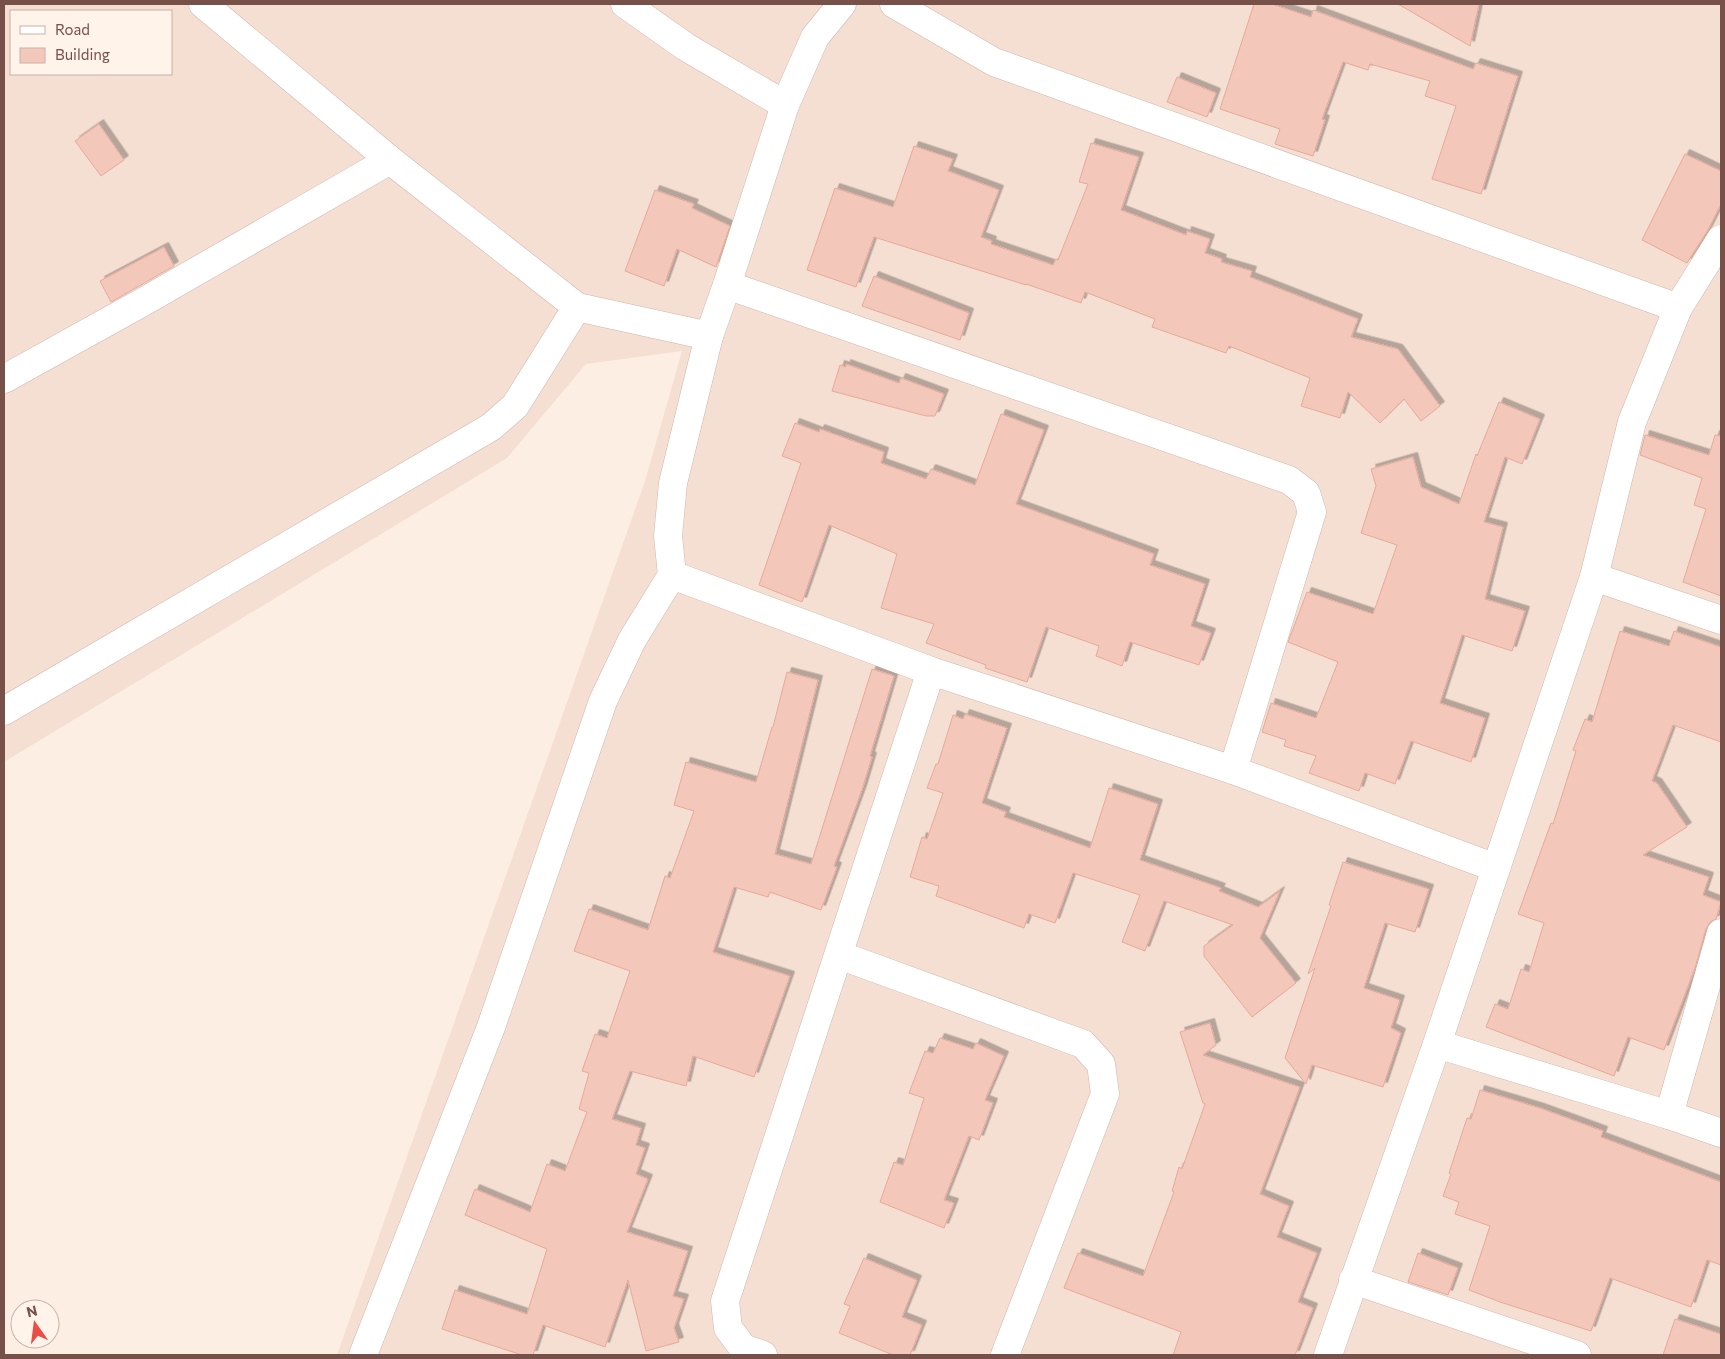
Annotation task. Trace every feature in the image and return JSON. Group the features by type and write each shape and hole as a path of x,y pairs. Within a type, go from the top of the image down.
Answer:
{"street":[{"path":"203,4 390,160 577,307 709,336"},
{"path":"625,4 686,47 786,105"},
{"path":"363,1355 491,1027 602,701 632,640 672,575 668,536 673,483 709,336 728,285 786,105 815,37 842,4"},
{"path":"894,4 994,62 1678,308"},
{"path":"4,378 143,302 390,160"},
{"path":"1328,1355 1437,1044 1594,577 1632,422 1678,308 1721,239"},
{"path":"728,285 1289,480 1306,493 1312,512 1233,770"},
{"path":"4,711 491,427 515,406 577,307"},
{"path":"672,575 931,671 1233,770 1496,868"},
{"path":"1594,577 1721,620"},
{"path":"763,1355 743,1348 728,1328 725,1301 931,671"},
{"path":"1669,1115 1721,933"},
{"path":"839,955 1082,1044 1102,1064 1105,1094 1005,1355"},
{"path":"1437,1044 1669,1115 1721,1133"},
{"path":"1353,1280 1577,1355"}],"shaded area":[{"path":"4,4 1721,4 1721,1355 337,1355 645,481 682,351 586,364 507,458 4,762"}],"building":[{"path":"1254,4 1272,4 1311,17 1313,10 1473,69 1476,63 1518,76 1481,194 1432,179 1456,106 1425,96 1430,81 1370,64 1368,70 1343,62 1322,119 1325,120 1313,156 1275,144 1280,129 1220,109"},
{"path":"1398,4 1479,4 1470,46"},
{"path":"1177,77 1216,93 1207,117 1167,102"},
{"path":"99,124 124,160 101,176 75,141"},
{"path":"1091,143 1139,157 1121,210 1186,235 1187,231 1210,239 1205,253 1222,259 1221,262 1252,271 1250,277 1358,319 1351,337 1398,349 1440,406 1421,421 1404,399 1380,423 1348,392 1340,418 1301,406 1310,378 1229,346 1226,353 1152,327 1155,319 1085,292 1081,303 874,237 856,287 807,270 835,188 893,207 914,146 953,159 948,171 999,190 981,237 992,241 991,244 1053,265 1056,259 1058,260 1088,184 1079,182"},
{"path":"1685,154 1721,171 1721,204 1708,230 1687,263 1642,240"},
{"path":"655,190 694,204 692,208 730,226 716,267 677,249 664,286 625,271"},
{"path":"164,247 174,266 111,302 100,281"},
{"path":"874,276 969,313 960,340 862,306"},
{"path":"846,364 899,383 901,378 944,394 935,416 926,416 832,391 840,365 846,367"},
{"path":"1499,402 1540,419 1522,464 1505,457 1484,522 1503,527 1485,599 1525,611 1512,651 1462,635 1440,703 1485,718 1471,762 1411,741 1395,784 1365,773 1359,791 1309,773 1316,756 1284,746 1286,740 1262,732 1271,703 1316,718 1338,662 1288,642 1307,592 1373,614 1397,545 1361,533 1376,486 1371,469 1413,457 1421,487 1459,504 1476,454 1477,456"},
{"path":"1001,414 1044,430 1016,504 1154,554 1150,565 1205,584 1191,626 1211,633 1199,665 1130,642 1122,666 1096,656 1099,646 1046,627 1027,682 985,668 986,665 926,643 934,624 881,608 897,554 829,525 802,602 759,585 801,463 782,456 795,423 819,432 820,429 884,452 881,463 926,479 931,469 975,485"},
{"path":"1645,435 1709,455 1715,435 1721,436 1721,596 1683,582 1706,509 1694,505 1702,478 1640,455"},
{"path":"1620,631 1669,646 1674,631 1721,647 1721,742 1673,725 1652,781 1657,783 1687,827 1643,855 1709,877 1703,895 1721,902 1716,919 1710,922 1706,929 1695,968 1664,1050 1628,1037 1614,1076 1486,1027 1495,1004 1508,1009 1521,969 1529,972 1544,923 1518,914 1551,823 1553,824 1576,751 1573,750 1585,719 1592,722"},
{"path":"872,669 894,676 862,790 834,866 837,867 821,910 770,892 768,897 734,887 713,952 790,976 754,1077 693,1056 686,1086 630,1071 612,1119 641,1128 636,1145 645,1148 636,1174 648,1179 627,1232 688,1251 673,1296 684,1299 674,1328 679,1342 646,1351 628,1280 605,1347 543,1325 533,1355 522,1355 442,1329 455,1290 527,1314 547,1249 465,1215 475,1189 530,1212 547,1164 565,1171 587,1112 579,1109 589,1073 582,1071 595,1034 607,1038 630,971 574,951 589,909 648,930 665,876 670,878 694,811 674,805 686,762 756,782 787,672 818,680 775,854 811,864"},
{"path":"965,714 1007,728 982,803 1006,812 1004,817 1090,848 1109,788 1158,804 1140,860 1221,888 1219,891 1258,907 1280,891 1260,938 1296,983 1252,1017 1204,956 1204,946 1233,925 1164,901 1145,951 1122,942 1140,895 1073,873 1055,923 1029,914 1024,928 936,896 939,886 910,877 922,837 927,839 943,793 927,788 936,764 938,764 953,715 963,719"},
{"path":"1343,862 1429,889 1415,932 1385,923 1364,988 1400,1000 1391,1028 1401,1033 1383,1087 1312,1065 1306,1084 1285,1058 1315,968 1308,974 1331,906 1329,905"},
{"path":"1210,1023 1216,1045 1203,1055 1300,1087 1260,1194 1289,1206 1277,1237 1317,1253 1298,1302 1313,1308 1295,1355 1173,1355 1181,1332 1064,1288 1078,1253 1143,1276 1174,1192 1172,1191 1179,1167 1182,1169 1205,1104 1203,1103 1180,1032"},
{"path":"940,1038 973,1049 976,1043 1004,1056 985,1100 993,1103 979,1140 969,1136 944,1200 954,1203 944,1228 880,1202 894,1162 903,1165 924,1098 909,1093 925,1051 933,1053"},
{"path":"1480,1090 1540,1108 1603,1131 1601,1137 1721,1182 1721,1265 1707,1260 1691,1307 1610,1278 1591,1331 1469,1290 1490,1226 1455,1214 1459,1202 1443,1196 1467,1118 1471,1119"},
{"path":"1418,1253 1458,1268 1448,1295 1408,1282"},
{"path":"864,1258 917,1280 902,1317 922,1325 910,1355 893,1355 839,1333 850,1306 844,1304"},
{"path":"1675,1319 1721,1334 1721,1355 1663,1355"}]}
